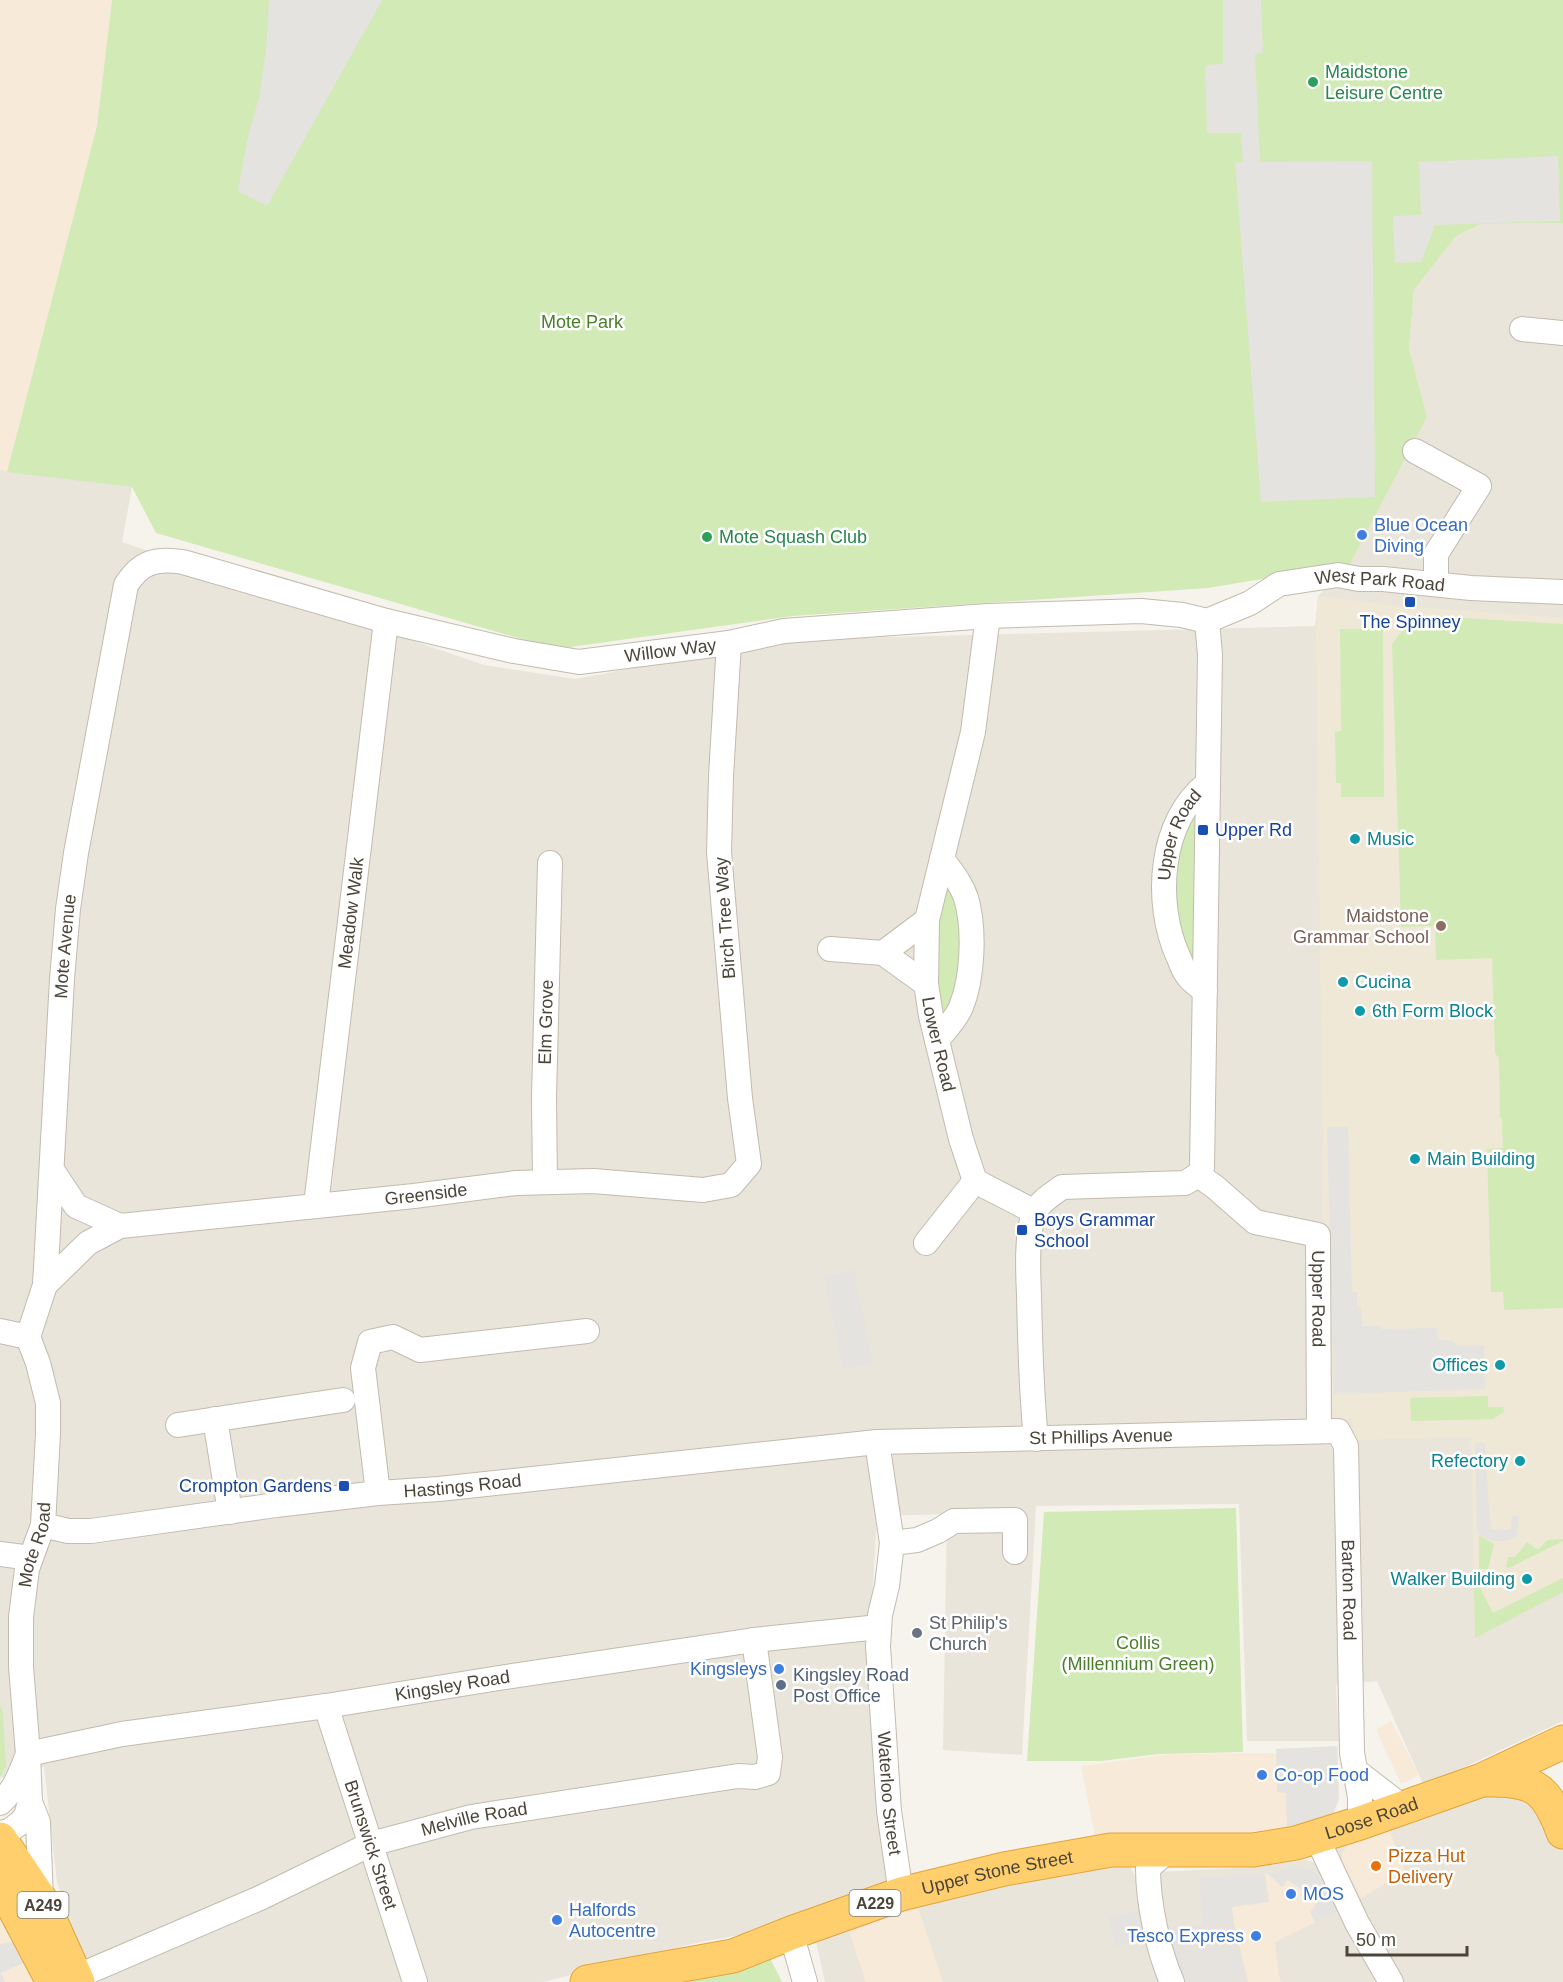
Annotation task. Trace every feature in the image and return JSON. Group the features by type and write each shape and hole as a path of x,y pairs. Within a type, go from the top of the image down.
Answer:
{"highway":[{"name":"Loose Road","path":"1169,1850 1253,1850 1317,1838 1482,1780 1563,1742"},
{"name":"A229","path":"1558,1820 1558,1785 1563,1775"},
{"name":"A229","path":"1482,1780 1509,1780 1527,1784 1545,1794 1558,1820"},
{"name":"Mote Road","path":"0,1839 42,1902 69,1980"},
{"name":"Upper Stone Street","path":"587,1982 733,1956 901,1894 1004,1869 1101,1851 1169,1850"},
{"name":"A249","path":"0,1881 69,1980"}],"street":[{"path":"1521,328 1563,333"},
{"path":"1415,451 1479,486 1436,554 1436,584"},
{"name":"Willow Way","path":"145,565 162,559 183,562 386,621 514,651 579,662 729,643 784,631 988,616 1151,611 1207,621"},
{"name":"Mote Avenue","path":"28,1337 45,1285 62,979 76,853 126,585 132,575 145,565"},
{"name":"West Park Road","path":"1207,621 1250,603 1279,584 1338,575 1359,579 1383,579 1470,588 1563,592"},
{"name":"Lower Road","path":"975,1181 961,1139 926,984 927,920 973,732 988,616"},
{"name":"Meadow Walk","path":"316,1205 386,621"},
{"name":"Upper Road","path":"1207,621 1209,655 1204,1150 1202,1168 1198,1175 1255,1222 1318,1235 1319,1431"},
{"name":"Birch Tree Way","path":"729,643 719,852 740,1098 749,1164 731,1185"},
{"name":"Upper Road","path":"1205,991 1187,975 1169,936 1163,899 1164,868 1170,840 1194,793 1208,783"},
{"path":"937,1040 960,1009 968,984 971,944 966,899 956,878 942,859"},
{"name":"Elm Grove","path":"545,1181 550,863"},
{"path":"884,953 927,920"},
{"path":"830,949 884,953 926,984"},
{"path":"52,1170 76,1206 120,1226"},
{"path":"1036,1439 1031,1388 1028,1275 1028,1242 1035,1212 1047,1197 1062,1187 1185,1183 1198,1175"},
{"name":"Greenside","path":"45,1285 88,1243 120,1226 545,1181 593,1181 703,1190 731,1185"},
{"path":"926,1243 975,1181 1035,1212"},
{"path":"0,1331 28,1337"},
{"path":"378,1493 363,1368 370,1342 393,1337 420,1350 587,1331"},
{"name":"Mote Road","path":"28,1337 38,1363 48,1402 43,1525 27,1569 21,1635 30,1802 38,1822 42,1902"},
{"path":"178,1425 343,1400"},
{"path":"215,1419 230,1512"},
{"name":"St Phillips Avenue","path":"880,1442 1319,1431"},
{"name":"Barton Road","path":"1319,1431 1338,1431 1346,1446 1352,1753 1360,1797 1360,1823"},
{"name":"Hastings Road","path":"43,1525 69,1531 91,1531 378,1493 439,1489 880,1442"},
{"name":"Waterloo Street","path":"880,1442 892,1543 878,1646 889,1811 901,1894"},
{"path":"892,1543 917,1540 939,1531 954,1521 1015,1520 1015,1552"},
{"path":"0,1554 31,1558"},
{"name":"Kingsley Road","path":"28,1754 122,1734 327,1706 510,1676 754,1640 879,1627"},
{"name":"Melville Road","path":"69,1980 260,1898 371,1844 471,1817 738,1776 755,1778 768,1773 771,1757 754,1640"},
{"name":"Brunswick Street","path":"327,1706 415,1982"},
{"name":"Mote Road","path":"0,1803 7,1797 19,1776 28,1754"},
{"path":"1356,1772 1404,1808"},
{"path":"0,1833 9,1831 20,1823 26,1816 30,1802"},
{"path":"1317,1838 1358,1923 1391,1982"},
{"path":"1169,1850 1148,1868 1148,1880 1157,1932 1172,1982"},
{"path":"791,1933 805,1982"}],"shaded area":[{"path":"0,0 112,0 97,126 7,472 0,469"},
{"path":"269,0 382,0 267,206 238,191 249,132 259,98 266,51"},
{"path":"1223,0 1261,0 1263,53 1255,54 1260,162 1372,161 1375,497 1261,502 1235,163 1243,162 1241,133 1207,133 1205,65 1223,64"},
{"path":"1558,156 1560,221 1435,225 1421,262 1395,263 1393,216 1421,215 1419,162"},
{"path":"1563,223 1563,1721 1424,1786 1377,1681 1336,1685 1339,1741 1247,1741 1239,1504 1036,1506 1022,1755 943,1750 947,1514 877,1516 869,1652 890,1880 767,1930 696,1943 543,1982 89,1982 57,1882 44,1767 0,1778 0,469 132,487 122,542 484,665 576,679 782,640 1315,626 1318,596 1350,564 1427,417 1409,348 1414,290 1456,236 1481,224"},
{"name":"Maidstone Grammar School","path":"1318,596 1399,606 1563,618 1563,1592 1475,1638 1471,1437 1357,1440 1351,1419 1326,1418 1316,626"},
{"path":"1327,1127 1348,1127 1352,1292 1357,1292 1357,1307 1361,1307 1362,1326 1381,1326 1381,1329 1437,1328 1438,1340 1451,1340 1458,1346 1484,1345 1485,1389 1334,1394"},
{"path":"854,1270 873,1363 843,1369 824,1276"},
{"path":"1475,1443 1485,1443 1490,1525 1492,1529 1508,1530 1511,1528 1512,1516 1519,1516 1517,1537 1496,1541 1489,1540 1477,1532"},
{"path":"1391,1721 1419,1775 1401,1784 1377,1732 1377,1729"},
{"path":"1337,1746 1339,1799 1287,1841 1097,1846 1081,1766 1171,1754 1276,1753 1276,1749"},
{"path":"1337,1746 1339,1799 1332,1817 1287,1830 1286,1793 1277,1792 1276,1749"},
{"path":"1519,1788 1563,1802 1563,1982 825,1982 814,1933 941,1896 1128,1863 1138,1882 1158,1872 1255,1867 1304,1860 1329,1865 1344,1837 1479,1796"},
{"path":"1388,1826 1405,1872 1361,1898 1342,1863 1342,1854 1349,1842"},
{"path":"1294,1867 1311,1870 1319,1875 1339,1911 1275,1942 1281,1982 1180,1982 1163,1929 1202,1926 1199,1878 1265,1874"},
{"path":"1294,1867 1311,1870 1319,1875 1339,1911 1315,1923 1310,1912 1318,1901 1288,1880 1282,1887 1267,1873"},
{"path":"1265,1874 1269,1902 1232,1907 1234,1923 1202,1926 1199,1878"},
{"path":"918,1908 943,1982 866,1982 849,1931"},
{"path":"0,1910 45,1982 0,1982"},
{"path":"1140,1911 1146,1940 1115,1946 1109,1917"},
{"path":"1234,1923 1248,1982 1180,1982 1163,1929"},
{"path":"19,1941 26,1962 1,1973 5,1982 0,1982 0,1944"}],"green space":[{"name":"Mote Park","path":"112,0 1563,0 1563,223 1481,224 1456,236 1414,290 1409,348 1427,417 1350,564 1208,588 793,616 556,649 156,533 132,487 7,472 97,126"},
{"path":"1414,615 1563,624 1563,1308 1504,1310 1503,1292 1491,1292 1487,1149 1503,1148 1499,1058 1495,1053 1492,958 1436,960 1435,926 1401,927 1392,644"},
{"path":"1340,629 1383,629 1384,797 1341,797 1341,783 1336,783 1335,732 1341,731"},
{"path":"1197,809 1196,969 1174,929 1173,854"},
{"path":"943,887 952,887 959,915 960,974 948,1015 941,1015 934,942"},
{"path":"1488,1396 1488,1407 1503,1407 1504,1412 1493,1419 1411,1421 1410,1398"},
{"name":"Collis (Millennium Green)","path":"1236,1508 1243,1752 1159,1754 1101,1761 1027,1761 1044,1512"},
{"path":"1479,1535 1494,1544 1488,1569 1479,1569"},
{"path":"1563,1539 1509,1568 1506,1567 1508,1557 1515,1557 1527,1542 1538,1550 1547,1540"},
{"path":"1563,1578 1563,1592 1475,1638 1474,1588 1479,1586 1493,1613"},
{"path":"0,1705 3,1712 6,1767 0,1777"},
{"path":"770,1958 782,1982 662,1982"}],"place":[{"name":"Maidstone Leisure Centre","path":"1313,82"},
{"name":"Blue Ocean Diving","path":"1362,535"},
{"name":"Mote Squash Club","path":"707,537"},
{"name":"The Spinney","path":"1410,602"},
{"name":"Upper Rd","path":"1203,830"},
{"name":"Music","path":"1355,839"},
{"name":"Maidstone Grammar School","path":"1441,926"},
{"name":"Cucina","path":"1343,982"},
{"name":"6th Form Block","path":"1360,1011"},
{"name":"Main Building","path":"1415,1159"},
{"name":"Boys Grammar School","path":"1022,1230"},
{"name":"Offices","path":"1500,1365"},
{"name":"Refectory","path":"1520,1461"},
{"name":"Crompton Gardens","path":"344,1486"},
{"name":"Walker Building","path":"1527,1579"},
{"name":"St Philip's Church","path":"917,1633"},
{"name":"Kingsleys","path":"779,1669"},
{"name":"Kingsley Road Post Office","path":"781,1685"},
{"name":"Co-op Food","path":"1262,1775"},
{"name":"Pizza Hut Delivery","path":"1376,1866"},
{"name":"MOS","path":"1291,1894"},
{"name":"Halfords Autocentre","path":"557,1920"},
{"name":"Tesco Express","path":"1256,1936"}]}
